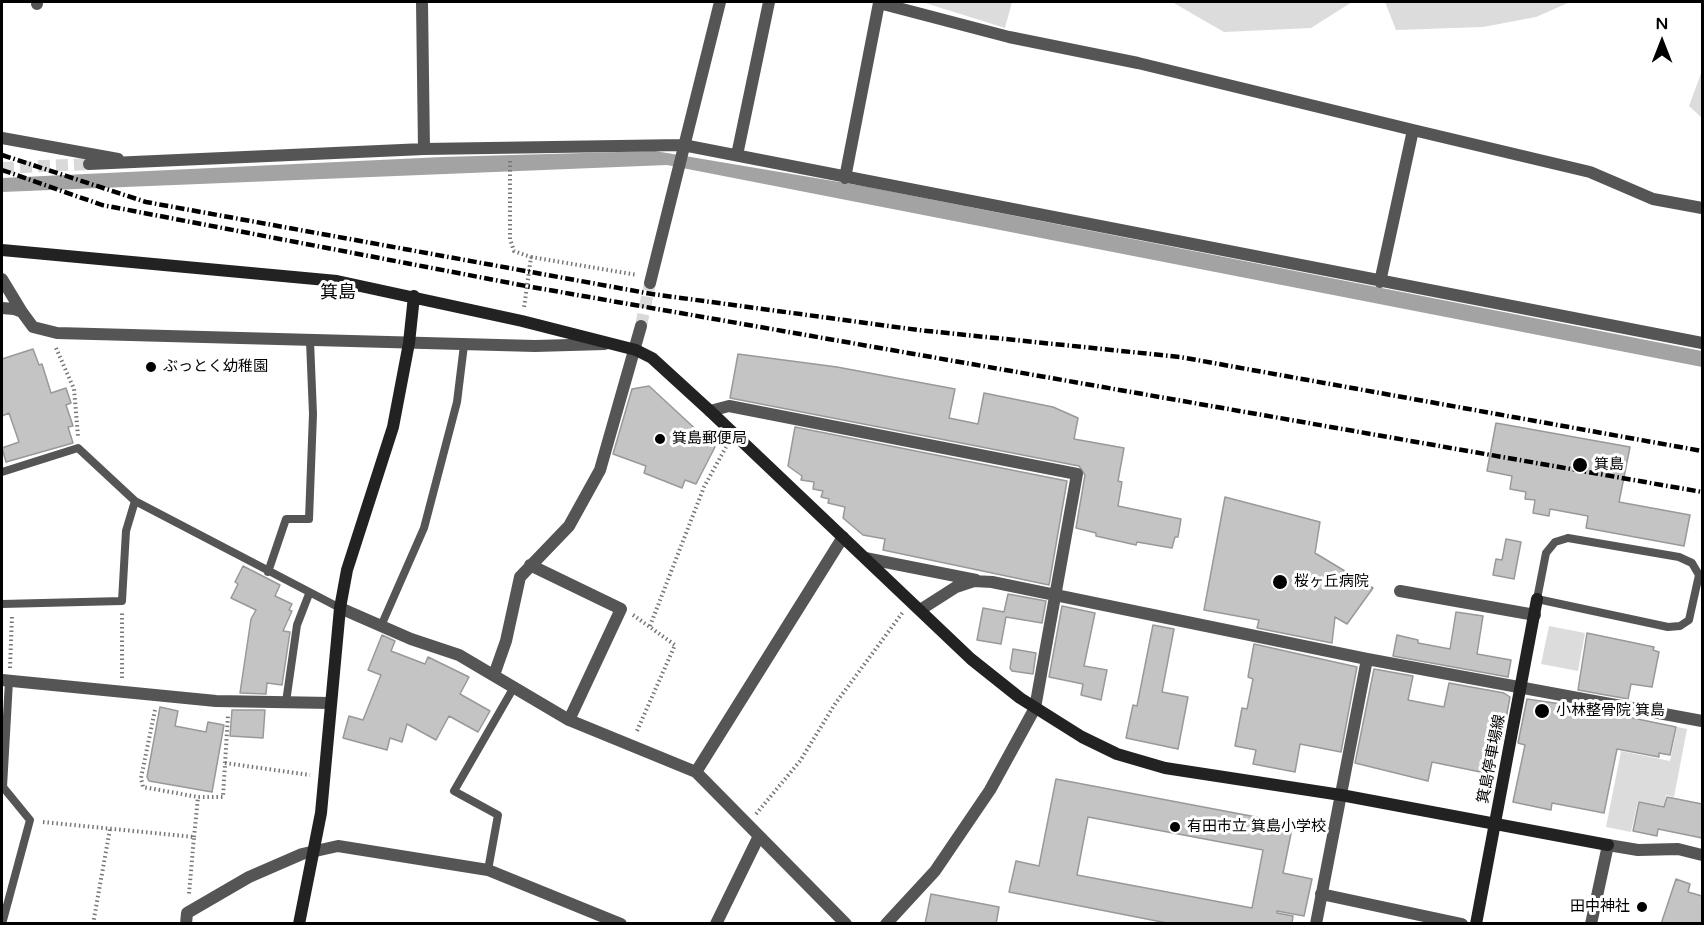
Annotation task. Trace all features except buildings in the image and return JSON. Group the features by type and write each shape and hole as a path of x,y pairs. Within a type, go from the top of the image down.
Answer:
{"street":[{"path":"422,2 424,149"},
{"path":"650,280 720,2"},
{"path":"737,155 769,2"},
{"path":"845,178 876,2 1009,37 1138,63 1590,172 1653,199 1702,208"},
{"path":"1380,282 1413,130"},
{"path":"2,138 141,164"},
{"path":"89,164 141,164 424,149 510,150 683,146 1147,233 1380,282 1702,343"},
{"path":"2,250 337,281 414,296 636,350 652,358 710,411 971,660 1035,708 1082,737 1140,761 1205,776 1341,795 1638,850 1678,849 1702,855"},
{"path":"2,279 33,327 47,332 464,345 618,344"},
{"path":"299,924 315,850 325,777 339,608 347,570 393,427 409,343 414,296"},
{"path":"2,308 22,312"},
{"path":"494,675 506,640 520,577 569,526 588,495 609,445 641,326"},
{"path":"710,411 729,406 1077,474 1035,708 990,790 935,871 886,924"},
{"path":"696,772 843,537"},
{"path":"865,558 1056,594 1367,659 1702,721"},
{"path":"530,565 621,609 569,720"},
{"path":"915,606 956,587 983,581"},
{"path":"1400,591 1535,615"},
{"name":"箕島停車場線","path":"1476,924 1537,599"},
{"path":"339,608 459,655 569,720 696,772 846,924"},
{"path":"1316,924 1367,659"},
{"path":"5,680 229,702 331,703"},
{"path":"716,924 759,836"},
{"path":"1591,924 1608,845"},
{"path":"187,918 249,876 315,850 338,846 488,870 621,924"},
{"path":"1321,894 1462,924"}],"lane":[{"path":"268,572 286,519 309,519 313,414 310,341"},
{"path":"381,626 424,528 456,402 464,345"},
{"path":"2,472 78,448 135,501 339,608"},
{"path":"2,604 122,601 126,531 135,501"},
{"path":"1568,538 1679,557 1692,562 1700,575 1689,620 1680,626 1645,624 1537,599 1546,553 1555,542 1568,538"},
{"path":"286,702 297,625 309,594"},
{"path":"2,919 30,820 3,787 5,680"},
{"path":"488,870 498,815 454,791 514,687"}],"path":[{"path":"510,150 510,238 514,251 531,257 650,280"},
{"path":"522,321 531,257"},
{"path":"47,332 74,389 78,414 78,448"},
{"path":"650,626 704,487 733,433"},
{"path":"122,601 122,690"},
{"path":"5,680 13,603"},
{"path":"748,825 800,761 834,704 915,606"},
{"path":"621,609 650,626 675,645 631,746"},
{"path":"158,694 141,778 143,787 198,797 223,797 229,702"},
{"path":"225,763 325,777"},
{"path":"187,918 198,797"},
{"path":"30,820 194,837"},
{"path":"93,924 110,829"}],"shaded area":[{"path":"922,2 1012,2 1005,28"},
{"path":"1172,2 1352,2 1311,28 1224,32"},
{"path":"1385,2 1570,2 1536,17 1483,27 1396,30"},
{"path":"1702,71 1702,118 1689,106"},
{"path":"655,151 863,186 1702,351 1702,367 667,165 2,192 2,178 442,157"},
{"path":"1549,626 1585,633 1578,671 1541,664"},
{"path":"1677,727 1687,729 1674,797 1666,795 1664,806 1638,801 1631,832 1606,827 1621,751 1670,761"}],"tunnel":[{"path":"2,168 89,164"},
{"path":"641,326 650,283"}],"railway":[{"path":"2,155 146,202 652,294 918,330 1180,357 1702,451"},
{"path":"2,170 102,205 526,286 1702,492"}],"place":[{"name":"ぶっとく幼稚園","path":"151,367"},
{"name":"箕島郵便局","path":"660,439"},
{"name":"箕島","path":"1580,465"},
{"name":"桜ヶ丘病院","path":"1280,582"},
{"name":"小林整骨院 箕島","path":"1542,711"},
{"name":"有田市立 箕島小学校","path":"1175,827"},
{"name":"田中神社","path":"1642,907"}],"district":[{"name":"箕島","path":"338,293"}]}
